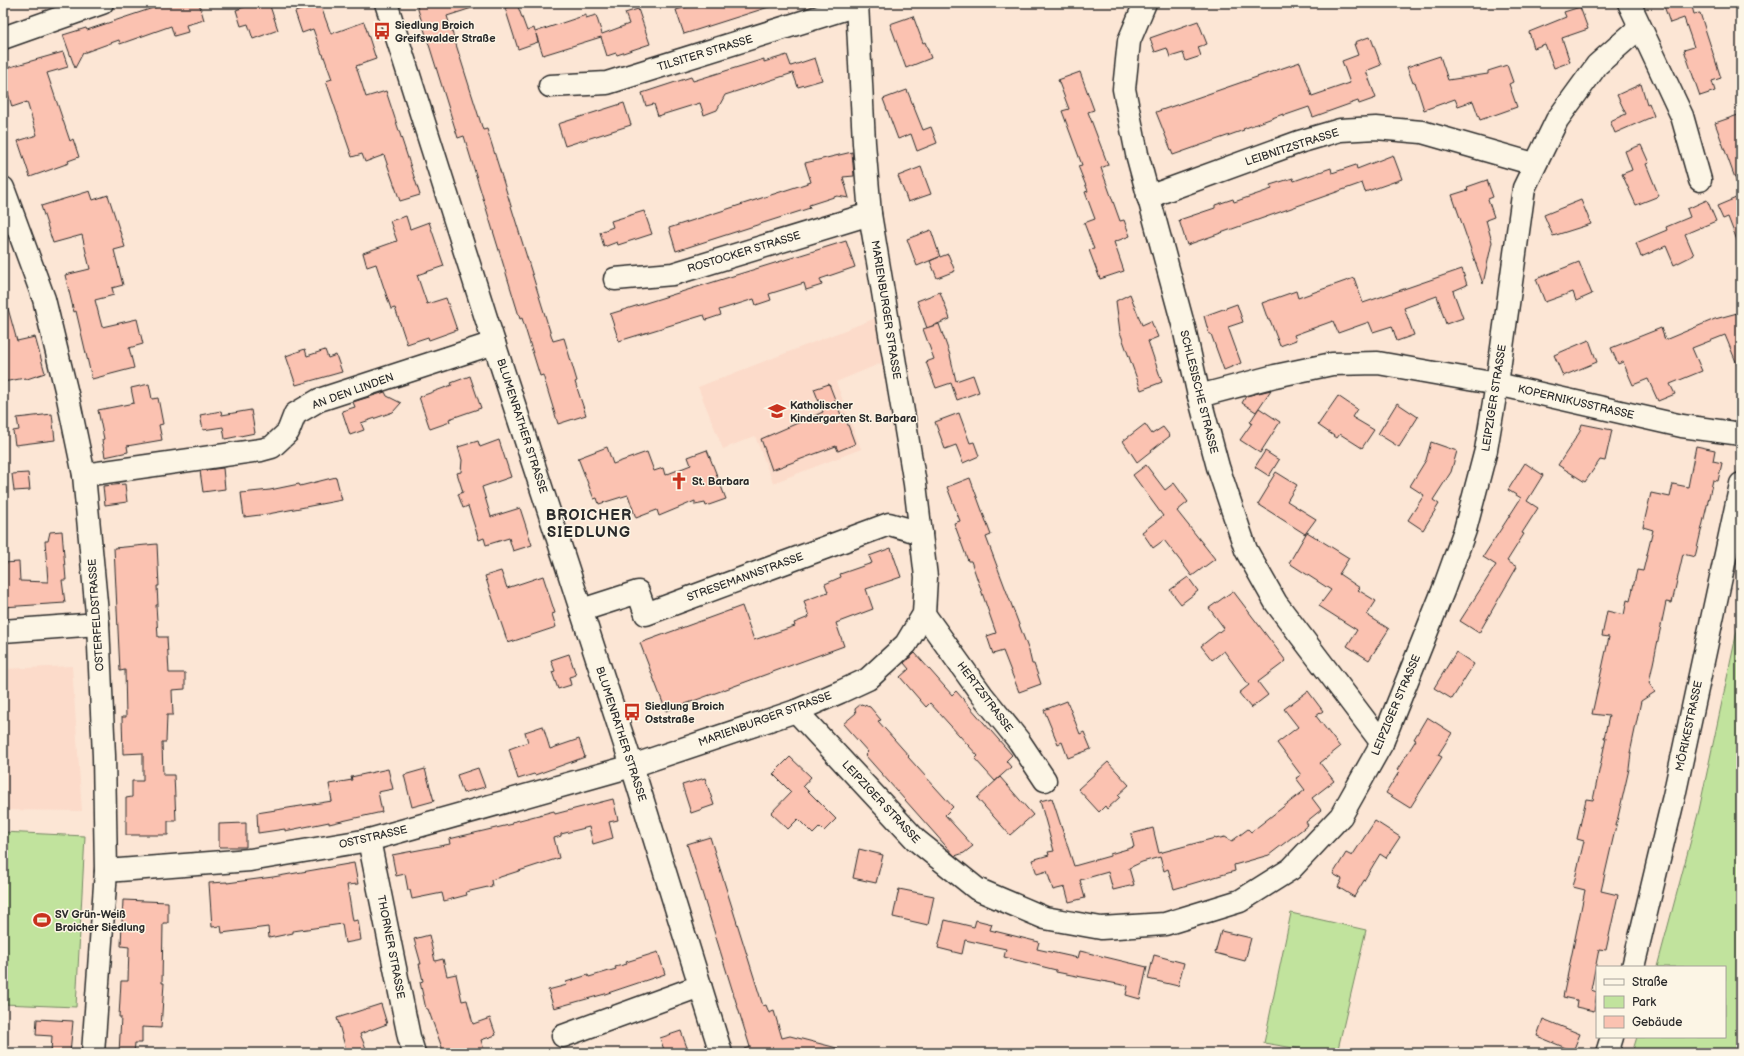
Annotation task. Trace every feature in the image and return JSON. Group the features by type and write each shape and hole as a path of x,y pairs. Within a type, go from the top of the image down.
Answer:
{"street":[{"path":"3,38 102,3"},
{"name":"BLUMENRATHER STRASSE","path":"386,3 494,343 632,766 721,1053"},
{"name":"SCHLESISCHE STRASSE","path":"1145,3 1130,41 1124,89 1137,154 1184,328 1199,396 1218,467 1246,550 1276,603 1382,743"},
{"path":"1629,3 1682,116 1700,180"},
{"name":"TILSITER STRASSE","path":"550,86 607,83 857,4"},
{"name":"MARIENBURGER STRASSE","path":"632,766 796,711 868,680 906,644 924,614 926,577 921,533 870,214 864,143 857,4"},
{"name":"LEIPZIGER STRASSE","path":"796,711 916,840 977,889 1045,918 1101,928 1165,924 1240,901 1290,869 1341,816 1382,743 1443,591 1465,530 1486,450 1498,384 1524,188 1534,164 1557,120 1597,65 1640,27"},
{"name":"LEIBNITZSTRASSE","path":"1148,197 1299,142 1340,130 1376,128 1422,132 1534,164"},
{"name":"OSTERFELDSTRASSE","path":"3,188 44,299 68,398 84,475 98,624 104,756 106,871 93,1053"},
{"name":"ROSTOCKER STRASSE","path":"615,279 673,274 870,214"},
{"name":"AN DEN LINDEN","path":"84,475 261,450 272,446 288,432 295,414 319,400 494,343"},
{"name":"KOPERNIKUSSTRASSE","path":"1199,396 1275,376 1332,364 1378,363 1498,384 1682,426 1741,434"},
{"name":"MÖRIKESTRASSE","path":"1633,966 1672,803 1741,484"},
{"name":"STRESEMANNSTRASSE","path":"582,610 638,592 646,614 890,524 921,533"},
{"name":"HERTZSTRASSE","path":"924,614 982,695 1019,741 1045,780"},
{"path":"3,631 98,624"},
{"name":"OSTSTRASSE","path":"106,871 250,860 369,840 632,766"},
{"name":"THORNER STRASSE","path":"369,840 409,1037 414,1053"},
{"path":"563,1036 700,986"},
{"path":"1607,1053 1612,1038"}],"shaded area":[{"name":"Katholischer Kindergarten St. Barbara","path":"876,318 884,362 836,382 861,449 773,483 755,436 723,449 698,387"},
{"path":"72,666 82,811 3,810 3,669"}],"green space":[{"path":"1741,612 1741,1053 1632,1053 1637,1038 1726,1038 1726,966 1657,966 1699,810"},
{"name":"SV Grün-Weiß Broicher Siedlung","path":"3,832 85,836 76,1007 3,1004"},
{"path":"1291,913 1366,930 1337,1053 1324,1053 1264,1043"}],"building":[{"path":"168,3 199,3 204,20 186,25 188,32 174,36 171,26 120,44 119,40 83,53 75,68 63,35 86,28 87,30"},
{"path":"255,3 269,3 278,30 253,39 248,24 241,26 236,10"},
{"path":"416,3 477,3 478,6 447,16 483,130 487,129 553,341 564,338 577,381 575,382 586,415 558,424 543,375 540,376 522,318 520,319 464,136 458,138"},
{"path":"700,3 771,3 772,6 684,34 676,10"},
{"path":"1663,3 1691,3 1694,14 1700,13 1721,78 1712,81 1715,91 1700,96 1684,50 1694,47 1684,18 1670,23"},
{"path":"320,4 331,34 364,22 376,59 356,66 366,97 386,91 420,195 400,201 384,155 365,162 362,154 352,157 326,81 332,79 323,54 313,29 302,33 295,12"},
{"path":"517,4 527,31 534,28 535,32 586,15 586,18 596,15 602,34 629,24 625,13 638,9 650,44 617,55 616,53 607,56 601,37 543,55 536,34 538,42 518,49 505,8"},
{"path":"1580,7 1588,29 1562,38 1570,62 1554,68 1545,44 1534,48 1529,32 1566,17 1564,12"},
{"path":"913,16 923,43 925,42 931,58 906,68 890,24"},
{"path":"1198,21 1207,44 1198,47 1201,56 1186,61 1183,53 1170,57 1167,48 1155,52 1150,38"},
{"path":"1369,37 1370,39 1371,38 1381,65 1366,71 1376,98 1359,104 1358,101 1313,117 1309,107 1283,116 1283,114 1243,129 1244,130 1173,155 1156,112 1300,62 1312,96 1350,83 1342,61 1358,55 1354,44 1356,44 1355,42"},
{"path":"63,52 68,67 47,73 70,141 73,139 79,157 68,161 69,163 30,177 18,141 37,135 27,102 12,107 3,75 3,69"},
{"path":"787,55 791,66 815,58 822,80 798,87 793,73 725,95 717,110 704,115 700,103 658,116 654,104 646,106 642,93 691,77 693,81 764,59 764,62"},
{"path":"1440,56 1448,80 1488,74 1488,71 1507,65 1513,82 1509,84 1517,107 1480,120 1473,101 1458,106 1455,99 1424,110 1415,82 1413,83 1407,67"},
{"path":"1080,72 1094,110 1088,112 1108,165 1101,168 1120,221 1124,220 1130,236 1114,242 1124,271 1100,279 1089,250 1094,249 1084,223 1095,219 1085,192 1088,191 1078,166 1082,165 1062,111 1069,109 1058,80"},
{"path":"1641,84 1647,104 1649,103 1654,116 1615,133 1610,121 1626,114 1617,95"},
{"path":"907,90 923,130 931,127 937,143 917,151 911,134 898,139 883,99"},
{"path":"624,103 631,125 565,146 558,124"},
{"path":"1741,114 1741,188 1739,189 1715,123"},
{"path":"1641,145 1649,163 1646,164 1659,196 1636,205 1622,174 1632,170 1625,151"},
{"path":"852,152 854,176 843,177 849,198 837,196 809,205 810,208 676,251 669,228 811,182 805,163"},
{"path":"1393,155 1402,179 1365,192 1362,183 1187,245 1179,220 1215,208 1215,205 1233,199 1234,202 1272,189 1270,185 1293,178 1294,181 1331,168 1332,173 1356,165 1357,169"},
{"path":"921,167 931,194 908,202 898,176"},
{"path":"1487,180 1493,197 1488,199 1494,217 1486,220 1492,242 1483,284 1452,195 1468,190 1467,187"},
{"path":"90,191 93,200 108,195 125,247 114,250 123,285 112,288 114,295 95,300 102,327 137,319 143,344 129,348 134,368 92,379 76,311 74,312 65,275 90,269 82,235 53,243 41,206"},
{"path":"1736,198 1738,201 1741,200 1740,248 1728,217 1723,219 1717,206"},
{"path":"1581,200 1591,224 1553,236 1544,215"},
{"path":"1707,200 1716,221 1685,234 1694,255 1674,265 1666,246 1641,257 1636,243 1667,230 1666,227 1690,217 1687,209"},
{"path":"644,211 652,234 618,245 617,242 604,247 600,232 613,227 611,221"},
{"path":"406,216 410,229 429,222 444,266 417,275 427,304 446,298 457,330 429,340 428,337 407,344 395,308 391,309 376,264 367,267 363,253 397,241 390,221"},
{"path":"931,230 940,257 948,254 955,271 937,278 930,261 939,257 917,266 907,239"},
{"path":"846,241 855,267 820,279 822,285 806,290 804,283 769,294 771,300 756,305 754,299 719,310 721,315 706,320 704,315 619,341 610,314"},
{"path":"1579,262 1592,294 1576,301 1573,292 1545,302 1536,279"},
{"path":"1462,269 1467,285 1453,291 1463,318 1446,324 1437,296 1404,308 1414,335 1397,341 1392,326 1373,332 1369,322 1338,333 1333,321 1294,335 1296,340 1280,346 1262,303 1296,291 1298,298 1354,278 1363,303"},
{"path":"940,292 950,319 927,328 917,301"},
{"path":"1130,294 1142,325 1151,321 1158,337 1148,341 1162,382 1141,390 1120,332 1116,301"},
{"path":"1237,304 1243,322 1228,327 1241,363 1224,370 1211,334 1209,334 1204,316"},
{"path":"7,305 17,341 35,337 45,373 27,379 25,378 3,382 3,306"},
{"path":"1741,312 1741,374 1725,335 1692,348 1702,371 1670,384 1675,394 1658,401 1648,379 1633,385 1623,362 1618,364 1611,348 1661,328 1665,340 1715,319"},
{"path":"939,324 950,355 956,381 973,375 979,392 957,400 951,383 936,388 926,362 934,359 923,329"},
{"path":"1589,340 1597,362 1563,376 1554,355"},
{"path":"305,349 307,356 325,350 328,358 336,355 342,372 296,385 286,356"},
{"path":"470,376 481,408 449,419 450,422 430,429 419,397 452,385 451,383"},
{"path":"149,384 152,399 158,398 163,424 159,425 162,440 127,446 128,452 105,457 102,440 104,439 98,410 134,403 131,388"},
{"path":"829,384 841,415 844,414 855,444 838,451 836,446 772,470 761,439 823,412 814,389"},
{"path":"1271,390 1256,412 1242,403 1246,396"},
{"path":"385,392 387,396 401,403 393,412 361,423 364,430 350,435 342,411 355,407 353,402"},
{"path":"1338,396 1357,409 1352,417 1374,430 1362,448 1340,434 1337,438 1318,425"},
{"path":"1397,403 1418,417 1399,447 1378,434"},
{"path":"1259,408 1280,422 1260,453 1240,440 1252,423 1250,422"},
{"path":"251,410 255,433 225,439 223,427 203,430 200,415 221,411 222,415"},
{"path":"959,413 970,443 974,442 979,456 963,463 956,445 945,449 935,422"},
{"path":"52,414 55,440 15,445 13,431 19,430 17,418"},
{"path":"1145,424 1152,434 1163,427 1170,436 1137,462 1123,441"},
{"path":"1582,424 1612,430 1605,461 1600,460 1585,482 1558,465 1579,433"},
{"path":"499,440 511,477 482,487 491,517 520,508 532,545 513,551 509,538 486,545 484,538 479,540 468,506 463,508 458,494 463,492 457,473 461,472 462,460 458,447 478,441 480,447"},
{"path":"1431,442 1457,451 1451,472 1433,500 1439,504 1423,530 1408,520 1424,495 1410,486 1426,460"},
{"path":"1696,446 1715,450 1713,461 1722,463 1718,481 1713,480 1695,557 1683,554 1672,603 1666,602 1649,683 1655,692 1641,701 1630,753 1629,769 1601,891 1618,895 1606,950 1599,949 1591,990 1596,992 1594,1011 1576,1007 1577,1000 1563,997 1585,890 1573,887 1584,841 1577,839 1586,799 1593,800 1609,716 1592,714 1609,637 1602,636 1607,611 1624,615 1627,600 1630,601 1637,570 1643,571 1653,530 1643,527 1651,493 1670,497 1673,484 1688,487"},
{"name":"St. Barbara","path":"607,447 613,464 647,452 654,471 663,468 665,475 691,465 688,457 707,450 726,499 706,506 705,503 695,505 695,501 659,516 657,510 636,518 628,495 599,504 597,498 594,499 578,458"},
{"path":"1265,451 1279,460 1269,476 1255,467"},
{"path":"1525,463 1543,475 1527,501 1538,508 1507,561 1517,567 1479,633 1460,621 1496,565 1483,557 1521,498 1508,490"},
{"path":"1146,465 1165,490 1174,483 1188,502 1177,511 1215,559 1192,576 1164,540 1153,548 1142,532 1163,516 1133,475"},
{"path":"223,468 225,489 203,492 200,471"},
{"path":"1276,472 1297,485 1287,501 1316,519 1305,534 1258,504"},
{"path":"28,473 30,490 14,491 12,474"},
{"path":"336,477 342,500 244,517 241,493 270,490 299,484 300,486"},
{"path":"970,478 991,535 986,537 1029,651 1032,664 1034,664 1041,684 1019,692 1003,651 993,654 987,636 996,633 971,561 968,561 954,523 960,521 947,487"},
{"path":"125,484 127,502 105,505 103,486"},
{"path":"62,531 66,580 62,580 65,603 3,607 3,563 19,562 20,581 48,582 45,541 48,541 50,532"},
{"path":"1307,532 1349,558 1339,574 1360,588 1358,590 1376,601 1367,615 1389,629 1369,660 1347,646 1357,630 1319,606 1331,590 1289,563"},
{"path":"157,544 159,586 157,586 158,605 156,605 158,637 167,637 169,673 185,673 185,689 172,690 173,715 167,715 166,742 162,742 163,775 174,775 176,821 168,821 168,835 126,835 126,798 132,797 132,781 143,781 143,753 123,754 122,717 126,717 125,670 120,671 114,548"},
{"path":"891,548 901,577 866,589 873,609 836,623 844,646 666,711 640,643 742,606 754,640 795,626 794,623 809,617 804,601 828,592 825,584 841,577 840,574 872,563 869,556"},
{"path":"501,571 507,588 543,576 555,613 552,614 556,627 508,643 485,576"},
{"path":"1188,577 1198,591 1181,604 1170,590"},
{"path":"1233,591 1286,661 1258,682 1268,695 1251,708 1239,693 1249,685 1224,651 1212,660 1201,646 1224,628 1209,608"},
{"path":"1456,652 1474,664 1452,699 1434,688"},
{"path":"915,653 952,695 956,691 1012,755 1006,761 1011,767 995,781 975,759 978,756 930,703 926,707 900,677 909,669 904,663"},
{"path":"569,654 576,675 569,677 571,685 558,689 552,672 555,671 551,660"},
{"path":"1308,691 1323,711 1316,716 1340,747 1320,763 1334,781 1312,798 1321,810 1306,822 1308,825 1269,855 1234,865 1235,871 1174,889 1168,869 1164,871 1160,857 1142,862 1129,868 1134,885 1113,890 1108,872 1080,880 1085,898 1069,902 1065,887 1053,890 1047,871 1037,874 1032,860 1049,855 1048,852 1054,851 1040,801 1052,798 1074,866 1110,856 1110,854 1134,847 1131,834 1153,828 1159,853 1215,838 1225,837 1232,841 1248,829 1251,832 1305,790 1296,778 1301,775 1277,743 1298,727 1284,709"},
{"path":"1067,701 1080,734 1084,732 1091,749 1068,758 1062,742 1058,744 1044,710"},
{"path":"861,704 870,707 881,720 878,721 953,807 945,815 973,846 964,853 955,856 953,854 865,755 868,752 843,724 856,713 855,709"},
{"path":"1427,717 1452,733 1438,755 1442,757 1410,808 1386,793 1399,772 1397,770 1416,740 1414,739"},
{"path":"543,726 550,749 579,739 585,757 535,775 534,774 518,779 509,749 528,742 525,732"},
{"path":"790,757 811,777 803,786 836,819 824,831 820,827 813,834 798,819 788,829 771,813 791,792 773,774"},
{"path":"1108,762 1129,785 1118,795 1120,797 1107,809 1105,806 1099,812 1078,789"},
{"path":"478,768 485,787 463,793 457,775"},
{"path":"388,769 393,789 378,792 382,812 329,824 329,822 285,831 285,829 258,833 257,813 332,801 329,784 352,780 351,777"},
{"path":"425,769 434,801 412,807 404,775"},
{"path":"1000,777 1033,815 1010,835 977,798"},
{"path":"705,778 714,805 691,813 682,785"},
{"path":"613,799 618,820 609,822 613,838 593,844 589,827 561,834 561,836 554,838 559,858 491,880 492,886 466,892 467,895 444,901 442,893 412,899 410,890 408,890 405,874 396,876 392,855 450,844 449,839 513,824 512,822 554,811 555,814"},
{"path":"1375,821 1400,837 1386,858 1380,854 1354,897 1338,887 1342,879 1333,874 1346,853 1352,856"},
{"path":"246,823 246,847 219,847 219,824"},
{"path":"710,837 763,1006 766,1005 769,1013 774,1011 782,1038 790,1036 837,1048 837,1053 745,1053 744,1049 750,1047 687,844"},
{"path":"859,849 883,855 876,883 853,878"},
{"path":"354,863 358,884 347,885 353,921 358,920 361,940 345,943 342,924 293,931 293,933 269,938 268,927 222,933 221,926 212,927 209,883 227,883 273,877"},
{"path":"899,889 934,896 928,925 893,917"},
{"path":"123,900 168,902 168,923 163,923 162,983 164,983 161,1028 142,1027 142,1043 135,1043 134,1053 119,1053 121,981 128,981 129,947 121,946"},
{"path":"945,920 974,927 976,920 992,924 990,930 1039,942 1037,949 1078,958 1080,951 1147,967 1140,999 1126,995 1128,986 1056,972 1056,970 1004,957 1006,949 965,940 962,954 938,948"},
{"path":"1221,931 1251,938 1245,961 1215,953"},
{"path":"429,935 435,961 443,959 447,976 456,974 462,1001 467,1000 473,1024 490,1018 496,1035 481,1040 485,1053 444,1053 428,1009 426,1009 420,982 423,981 419,964 421,964 414,939"},
{"path":"658,952 665,974 605,994 554,1008 548,990 567,985 566,982 588,975 589,977 616,969 615,967 627,964 626,962"},
{"path":"1154,955 1184,963 1178,986 1148,979"},
{"path":"381,1004 387,1024 360,1034 368,1053 347,1053 337,1018"},
{"path":"37,1019 73,1021 70,1053 51,1053 52,1036 36,1035"},
{"path":"1543,1019 1580,1034 1573,1051 1537,1036"},
{"path":"681,1031 689,1053 665,1053 660,1038"}],"place":[{"name":"Siedlung Broich Greifswalder Straße","path":"382,31"},
{"name":"Katholischer Kindergarten St. Barbara","path":"777,411"},
{"name":"St. Barbara","path":"679,481"},
{"name":"Siedlung Broich Oststraße","path":"632,712"},
{"name":"SV Grün-Weiß Broicher Siedlung","path":"42,920"}],"district":[{"name":"BROICHER SIEDLUNG","path":"589,524"}]}
